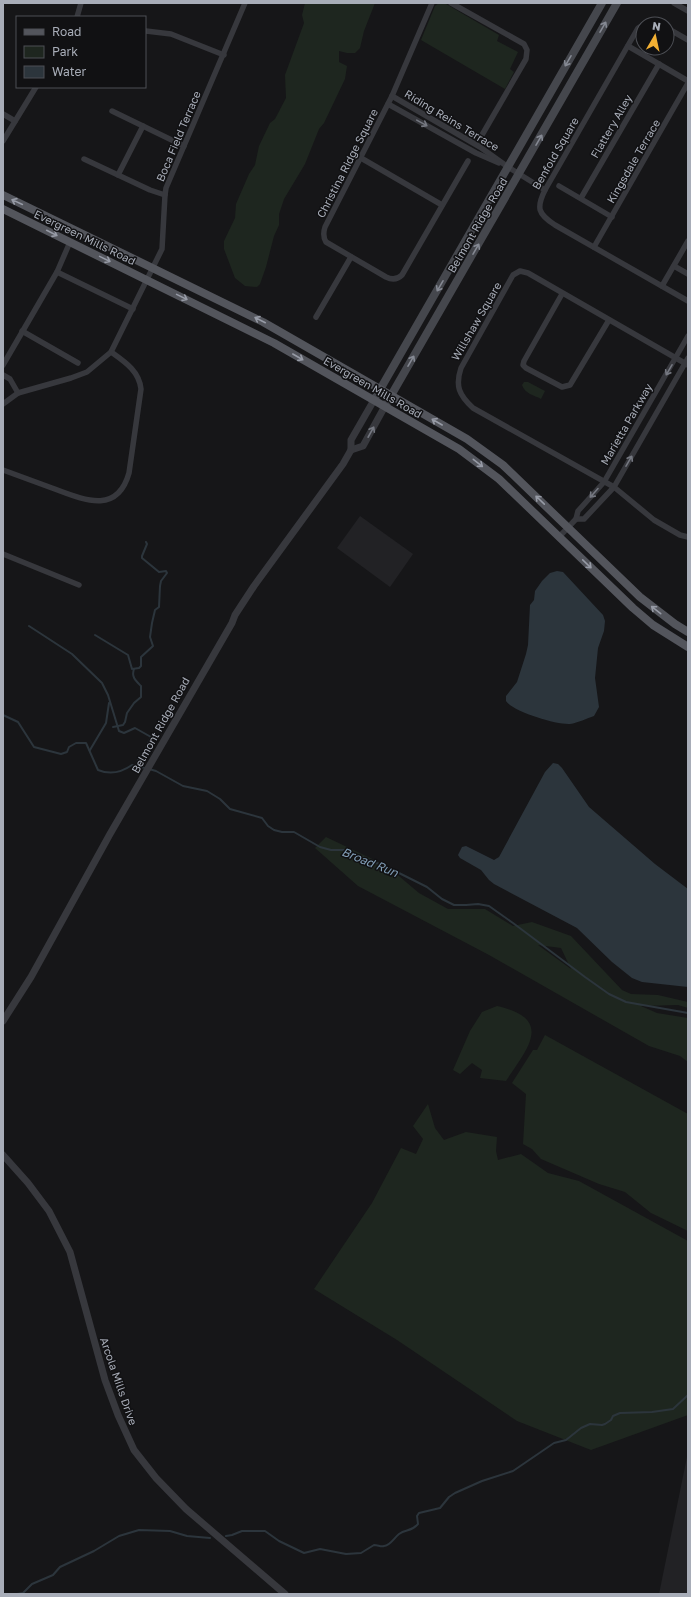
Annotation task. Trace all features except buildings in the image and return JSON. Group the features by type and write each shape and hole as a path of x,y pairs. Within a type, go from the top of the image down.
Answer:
{"main road":[{"name":"Belmont Ridge Road","path":"374,400 602,3"},
{"name":"Belmont Ridge Road","path":"385,406 617,3"},
{"name":"Evergreen Mills Road","path":"3,195 263,322 467,439 503,464 640,596 670,621 688,632"},
{"name":"Evergreen Mills Road","path":"3,209 274,343 460,449 499,479 633,608 665,633 688,647"}],"street":[{"path":"77,16 81,3"},
{"name":"Boca Field Terrace","path":"111,352 133,310 163,245 165,195 184,146 245,3"},
{"name":"Christina Ridge Square","path":"432,3 392,96 362,158 323,232 326,242 390,279 398,278 402,275 468,161"},
{"path":"451,3 521,43 527,50 526,59 482,135"},
{"path":"674,3 688,11"},
{"path":"146,31 171,34 224,55"},
{"name":"Benfold Square","path":"635,33 545,190 540,200 539,208 541,214 555,225 688,301"},
{"path":"675,33 688,40"},
{"path":"628,46 688,82"},
{"name":"Flattery Alley","path":"581,198 659,64"},
{"name":"Kingsdale Terrace","path":"594,248 688,82"},
{"path":"3,142 35,88"},
{"name":"Riding Reins Terrace","path":"392,96 480,147 508,167"},
{"name":"Riding Reins Terrace","path":"388,104 476,153 508,167"},
{"path":"112,111 184,146"},
{"path":"3,114 14,122"},
{"path":"118,175 142,126"},
{"path":"362,158 442,205"},
{"path":"84,159 150,190 165,195"},
{"path":"508,167 545,190"},
{"path":"560,186 612,217"},
{"path":"662,286 688,241"},
{"path":"3,366 57,272 70,242"},
{"path":"316,317 351,257"},
{"path":"674,266 688,274"},
{"path":"57,272 133,310"},
{"name":"Willshaw Square","path":"687,362 676,358 524,272 516,273 460,368 458,378 459,389 463,398 473,408 614,487 654,520 680,535 688,537"},
{"path":"562,294 524,361 523,365 526,368 562,387 570,385 608,320"},
{"path":"22,331 78,363"},
{"name":"Marietta Parkway","path":"559,537 576,519 578,511 604,482 688,336"},
{"path":"3,404 18,393 78,376 95,366 111,352 133,370 138,377 141,389 129,473 124,485 116,495 102,500 92,501 3,470"},
{"name":"Marietta Parkway","path":"576,519 584,519 614,487 687,362"},
{"path":"3,375 10,379 18,393"},
{"name":"Belmont Ridge Road","path":"3,1021 31,978 156,754 245,600 334,477 350,450 351,440 374,400"},
{"name":"Belmont Ridge Road","path":"350,450 363,446 385,406"},
{"path":"3,554 78,585"},
{"name":"Arcola Mills Drive","path":"3,1155 28,1183 49,1211 70,1252 105,1380 118,1416 134,1450 143,1464 168,1492 286,1594"}],"shaded area":[{"path":"360,516 413,554 390,587 337,548"},
{"path":"688,1452 688,1594 659,1594"}],"green space":[{"path":"305,3 375,3 364,31 360,48 355,53 339,51 339,62 347,66 345,79 324,123 319,129 305,164 284,199 279,214 279,225 274,236 260,284 257,287 245,286 235,278 224,249 224,241 235,218 236,204 249,174 255,165 259,146 270,123 275,119 286,98 285,75 304,23 302,15"},
{"path":"439,3 446,4 499,35 497,41 518,52 510,69 514,72 505,89 421,40 435,6"},
{"path":"524,382 528,382 545,391 541,399 530,394 523,388 522,385"},
{"path":"326,837 387,866 419,893 448,909 485,909 513,926 532,922 571,936 622,990 631,994 658,995 688,1002 688,1008 678,1005 641,1006 657,1013 688,1018 688,1062 680,1056 649,1046 489,955 358,886 315,848","holes":["538,945 561,948 571,969"]},
{"path":"497,1006 515,1012 526,1019 531,1027 531,1036 528,1047 522,1058 506,1081 480,1078 482,1070 472,1063 460,1074 453,1070 470,1031 482,1012"},
{"path":"545,1035 688,1114 688,1231 651,1213 625,1192 599,1184 541,1159 532,1149 523,1144 526,1094 512,1083 533,1050 537,1050"},
{"path":"428,1104 435,1128 444,1140 466,1132 497,1137 496,1151 498,1160 521,1154 548,1173 579,1181 688,1241 688,1415 591,1450 517,1421 397,1340 314,1289 372,1203 401,1148 416,1154 423,1139 413,1126"}],"water":[{"path":"557,571 563,572 603,615 605,621 604,631 598,648 595,678 599,707 594,716 570,724 564,724 536,717 517,709 506,701 506,696 517,682 526,654 528,645 530,605 534,600 535,591 550,573"},
{"path":"553,763 558,764 562,768 589,807 655,864 688,889 688,987 642,982 632,978 612,962 577,928 494,884 481,870 460,858 458,855 462,847 466,846 494,860 499,857 545,772"}],"waterway":[{"path":"95,635 128,655 132,669 139,668 141,666 141,657 153,646 150,637 152,623 155,610 159,607 161,581 167,573 166,571 159,572 142,558 147,544 146,542"},
{"path":"29,626 72,654 102,683 108,695 119,731 124,733 135,728 151,737 143,755 138,760 137,766"},
{"path":"113,727 123,725 127,713 134,703 141,697 141,686 134,677 134,669"},
{"path":"90,750 106,723 109,703"},
{"name":"Broad Run","path":"3,715 18,722 34,747 61,754 67,752 69,747 76,743 86,743 98,770 102,772 116,772 132,765 145,768"},
{"name":"Broad Run","path":"149,769 156,771 183,786 207,791 220,799 230,809 262,818 268,826 274,830 294,832 320,847 331,850 345,850 391,869 427,887 442,899 454,905 478,904 489,906 609,994 626,1002 688,1013"},
{"path":"226,1536 242,1531 265,1531 279,1541 304,1553 320,1549 346,1554 361,1553 374,1545 386,1546 399,1534 413,1528 418,1524 417,1516 419,1513 440,1508 449,1497 455,1493 482,1481 513,1471 554,1443 566,1440 581,1428 590,1424 605,1424 611,1420 613,1416 620,1413 652,1412 673,1409 688,1395"},
{"path":"17,1594 23,1593 32,1584 53,1575 60,1567 94,1551 119,1536 139,1530 170,1531 187,1536 210,1538"}]}
